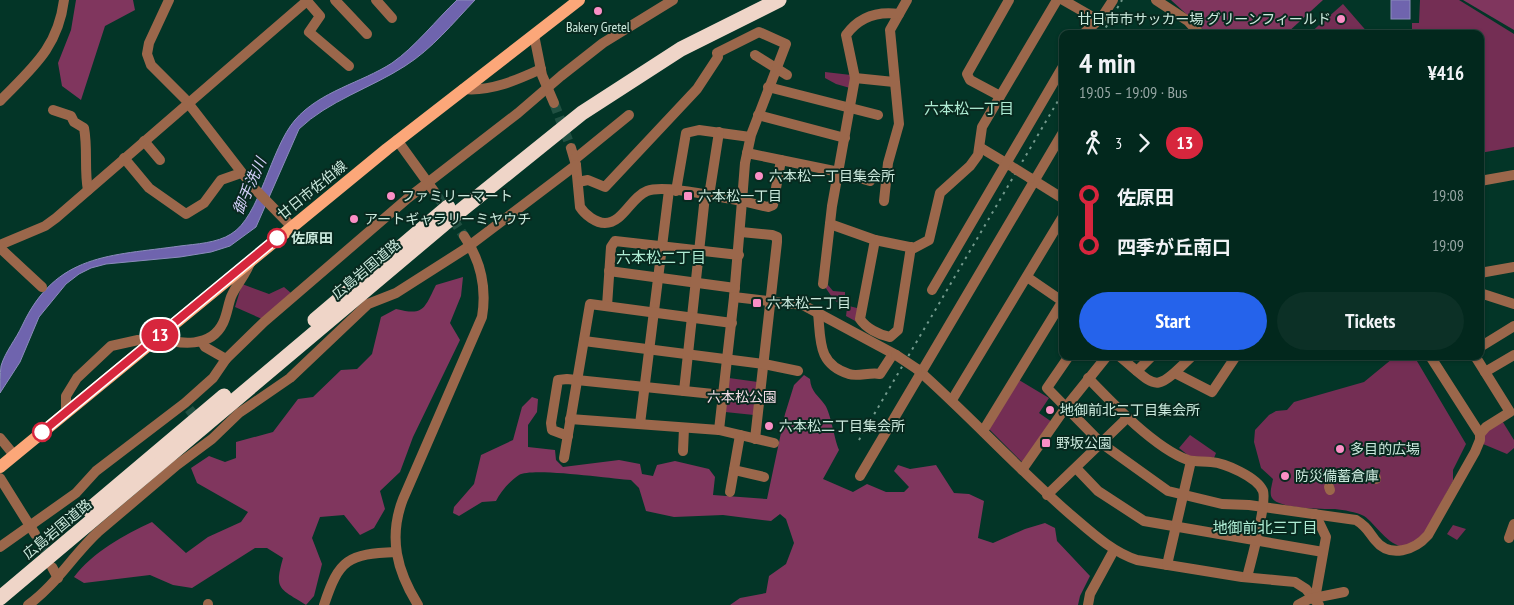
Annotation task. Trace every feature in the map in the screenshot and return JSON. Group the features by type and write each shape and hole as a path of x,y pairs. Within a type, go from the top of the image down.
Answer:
{"highway":[{"name":"広島岩国道路","path":"0,585 437,216 575,104 667,44 753,0"},
{"name":"広島岩国道路","path":"0,598 444,224 582,112 681,48 779,0"}],"main road":[{"name":"廿日市佐伯線","path":"0,467 397,140 579,0"}],"street":[{"path":"0,100 48,50 59,26 64,0"},
{"path":"169,0 149,43 147,54 154,70 188,103 254,189 291,226"},
{"path":"335,0 367,34"},
{"path":"376,0 392,18"},
{"path":"0,547 33,529 76,493 96,471 187,406 213,378 226,360 264,322 428,182 518,113 602,43 673,0"},
{"path":"884,202 888,163 899,124 890,30 906,0"},
{"path":"1000,96 970,80 967,74 1009,0"},
{"path":"830,224 875,240 914,248 929,240 940,193 970,166 981,148 982,126 1057,0"},
{"path":"1063,0 1098,20"},
{"path":"1087,30 1102,17 1113,0"},
{"path":"1156,0 1188,22 1196,30"},
{"path":"42,287 0,246 50,222 308,1 320,16 309,32 350,66"},
{"path":"823,284 830,224 855,78 846,35 852,27 876,13 899,14"},
{"path":"578,182 588,180 605,187 697,89 714,66 718,57 717,53 759,32 786,44 775,68 750,137 747,153 739,255 719,430"},
{"path":"534,35 541,70 554,103"},
{"path":"755,55 787,75"},
{"path":"463,89 480,89 511,82 541,70"},
{"path":"932,290 1010,166 1059,74"},
{"path":"855,78 894,82"},
{"path":"768,87 878,115"},
{"path":"53,110 71,116 74,122 84,128 86,138 85,177 88,190"},
{"path":"28,605 58,578 98,532 210,436 239,413 290,378 368,304 396,293 576,162 630,114"},
{"path":"758,115 845,138"},
{"path":"640,424 662,245 686,133 692,130 750,137"},
{"path":"684,391 707,196 719,132"},
{"path":"860,476 919,371 1032,179 1059,138"},
{"path":"397,140 436,194"},
{"path":"144,141 160,160"},
{"path":"571,148 576,162 580,207 584,213 603,223 611,222 628,208 636,197 647,191 673,191 742,201 768,207 773,205 781,160"},
{"path":"981,148 1059,196"},
{"path":"747,153 839,172 870,181"},
{"path":"124,158 149,188 186,214 204,203 221,180 241,173"},
{"path":"1484,180 1514,175"},
{"path":"952,400 1059,223"},
{"path":"741,232 777,237 755,439"},
{"path":"418,605 401,574 396,552 396,526 400,508 482,317 484,300 482,273 467,240"},
{"path":"875,240 860,319 863,324 883,335 890,336 898,330 911,247"},
{"path":"607,306 611,247 615,241 739,255"},
{"path":"66,412 66,396 77,378 111,346 138,340 182,343 202,342 220,329 237,287 248,271 251,260"},
{"path":"1484,272 1514,267"},
{"path":"609,271 696,282 770,301 803,305 895,354 919,371 952,400 1048,495 1122,555 1137,560 1167,565 1295,582 1317,603"},
{"path":"1026,277 1059,300"},
{"path":"1484,293 1514,304"},
{"path":"564,458 590,304 732,323"},
{"path":"983,431 1059,307"},
{"path":"818,313 823,355 828,363 850,375 868,372 880,374 895,354"},
{"path":"1484,345 1514,326"},
{"path":"584,341 764,364 798,371"},
{"path":"202,342 205,347 226,360"},
{"path":"1485,372 1514,355"},
{"path":"1066,360 1047,388 1101,443 1168,491 1222,504 1263,507 1356,520 1368,527 1376,542 1386,548 1400,551 1411,549 1421,543 1428,535 1480,440 1480,434 1433,360"},
{"path":"1022,470 1066,407 1104,360"},
{"path":"1124,360 1151,382 1158,384 1165,383 1188,360"},
{"path":"1137,371 1148,360"},
{"path":"1175,373 1212,392 1233,360"},
{"path":"1478,360 1512,411 1486,427 1480,434"},
{"path":"1088,378 1127,418 1178,456 1191,461 1224,465 1248,476 1263,492 1263,507 1247,577"},
{"path":"568,436 552,430 551,423 558,380 577,380 723,394"},
{"path":"1048,495 1127,418"},
{"path":"570,419 719,430 774,443"},
{"path":"683,451 684,428"},
{"path":"730,492 740,435"},
{"path":"0,438 14,456"},
{"path":"1167,565 1191,461"},
{"path":"1076,468 1098,491 1137,518 1176,527 1323,552"},
{"path":"734,470 764,477"},
{"path":"0,478 33,529"},
{"path":"1315,514 1325,532 1317,603"},
{"path":"1509,538 1514,524"},
{"path":"1088,605 1090,594 1114,550"},
{"path":"324,605 335,574 345,564 366,554 396,552"},
{"path":"52,567 58,578"},
{"path":"1298,605 1317,603 1344,592"}],"green space":[{"path":"1420,0 1459,0 1514,34 1514,147 1484,152 1484,30 1412,30 1412,23 1419,23"},
{"name":"廿日市市サッカー場 グリーンフィールド","path":"1343,4 1366,30 1314,30"},
{"path":"825,72 851,75 850,88 825,78"},
{"path":"242,284 269,294 284,287 291,293 262,319 235,307"},
{"path":"823,284 828,285 833,291 845,292 845,305 857,308 857,322 846,316 847,308 834,300"},
{"path":"1391,360 1416,360 1466,444 1453,470 1453,481 1429,526 1412,545 1404,547 1396,545 1364,516 1357,513 1335,509 1292,506 1276,502 1271,494 1273,479 1261,468 1254,442 1255,430 1269,415 1276,411 1287,410 1294,402 1364,382"},
{"name":"六本松公園","path":"729,378 758,382 754,415 725,412"},
{"path":"1019,380 1049,398 1039,413 1052,422 1023,463 989,429"},
{"path":"1501,419 1514,440 1514,448 1507,454 1483,444 1484,431"},
{"path":"1190,435 1216,453 1214,458 1189,456 1179,448"},
{"path":"1453,525 1466,529 1457,540 1447,534"}],"shaded area":[{"path":"76,0 133,0 135,10 105,26 81,100 62,86 58,63 71,30"},
{"path":"457,0 475,0 424,52 392,74 323,110 299,129 256,227 230,246 211,252 106,264 79,274 66,284 39,317 20,362 0,393 1,366 5,356 36,302 51,284 68,271 108,256 206,243 231,234 250,213 286,133 295,120 305,110 329,94 380,70 401,57"},
{"path":"1171,0 1323,0 1290,30 1204,30"},
{"path":"1391,0 1410,0 1410,19 1391,19"},
{"path":"1463,0 1514,0 1514,30"},
{"path":"463,277 461,296 450,323 460,340 413,437 400,472 380,491 385,509 374,528 360,535 344,515 320,517 312,538 322,564 314,596 306,605 281,587 279,576 283,558 267,548 255,548 192,588 173,585 150,575 84,583 74,577 100,552 152,522 186,553 208,537 241,522 248,512 197,483 191,468 209,456 225,462 236,458 236,442 273,432 298,399 313,397 341,370 357,369 372,354 381,317 396,309 412,312 418,311 429,300 436,285"},
{"path":"804,375 810,379 813,390 827,409 839,450 823,479 853,492 867,484 886,492 904,492 909,487 894,471 898,465 910,469 936,465 954,493 969,494 984,501 978,538 993,543 1025,529 1045,523 1055,528 1057,541 1090,576 1080,596 1078,605 730,605 740,598 766,593 769,576 786,564 794,543 786,519 780,514 771,521 723,515 674,517 646,511 639,488 631,480 555,473 527,473 519,475 512,480 496,501 482,502 459,516 453,513 454,507 474,484 481,455 513,440 522,407 532,397 538,399 537,412 528,425 528,447 555,450 556,460 563,467 619,460 640,464 642,474 653,476 657,465 675,461 709,469 715,477 713,495 767,499 785,414 794,385"}],"tunnel":[{"path":"554,103 571,148"},
{"path":"436,194 464,236"},
{"path":"189,409 208,433"},
{"path":"35,534 50,561"}],"railway":[{"path":"1104,30 1122,0"},
{"path":"859,440 1059,99"}],"bus line":[{"name":"13","path":"42,432 277,238"}],"place":[{"name":"Bakery Gretel","path":"598,11"},
{"name":"廿日市市サッカー場 グリーンフィールド","path":"1341,19"},
{"name":"六本松一丁目集会所","path":"759,176"},
{"name":"ファミリーマート","path":"391,196"},
{"name":"六本松一丁目","path":"688,196"},
{"name":"アートギャラリーミヤウチ","path":"354,219"},
{"name":"佐原田","path":"277,238"},
{"name":"六本松二丁目","path":"757,303"},
{"name":"地御前北二丁目集会所","path":"1050,410"},
{"name":"六本松二丁目集会所","path":"769,426"},
{"name":"野坂公園","path":"1046,443"},
{"name":"多目的広場","path":"1340,449"},
{"name":"防災備蓄倉庫","path":"1285,476"}],"district":[{"name":"六本松一丁目","path":"969,108"},
{"name":"六本松二丁目","path":"661,257"},
{"name":"地御前北三丁目","path":"1265,527"}],"water label":[{"name":"御手洗川","path":"249,186"}]}
